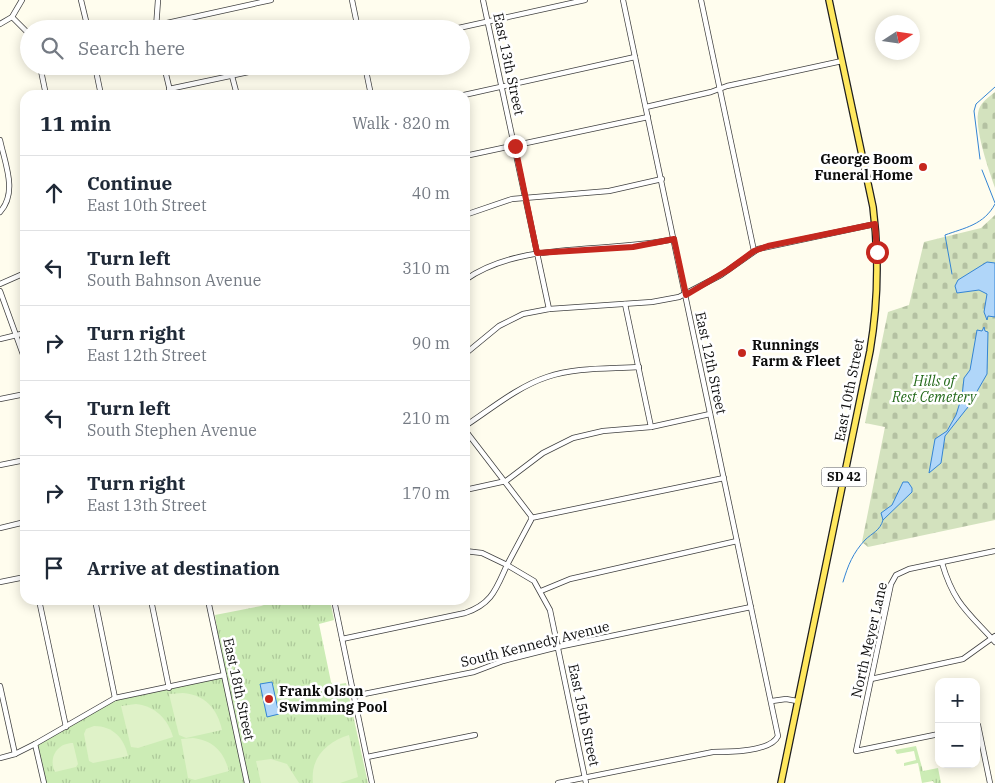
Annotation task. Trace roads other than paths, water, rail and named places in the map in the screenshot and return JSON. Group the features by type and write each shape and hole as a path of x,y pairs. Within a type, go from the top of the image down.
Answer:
{"main road":[{"name":"East 10th Street","path":"781,783 873,332 877,274 875,224 829,0"}],"street":[{"path":"0,24 12,17 22,0"},
{"path":"81,0 86,20"},
{"path":"157,20 158,0"},
{"path":"186,20 271,0"},
{"path":"352,0 356,20"},
{"name":"East 13th Street","path":"483,0 549,309"},
{"path":"470,25 585,0"},
{"name":"East 12th Street","path":"585,777 714,752 736,753 776,741 778,731 623,0"},
{"path":"700,0 754,251"},
{"path":"12,17 20,25"},
{"path":"470,94 635,57"},
{"path":"646,107 842,61"},
{"path":"42,75 45,90"},
{"path":"98,75 101,90"},
{"path":"166,75 169,89 237,75"},
{"path":"367,75 370,90"},
{"path":"232,76 236,90"},
{"path":"470,155 648,117"},
{"path":"0,140 10,186 8,199 0,212"},
{"path":"470,213 499,202 526,197 609,191 662,179"},
{"path":"470,350 510,319 529,313 549,309 661,301 686,295 728,270 754,251 875,224"},
{"path":"470,277 500,261 537,253 633,247 674,239"},
{"path":"0,284 20,275"},
{"path":"0,291 20,345"},
{"path":"625,304 651,427"},
{"path":"0,339 20,335"},
{"path":"470,424 510,396 546,377 572,371 639,367"},
{"path":"0,399 20,395"},
{"path":"470,489 506,481 543,452 573,438 603,431 651,427 710,414"},
{"path":"470,434 506,481 531,518"},
{"path":"0,465 20,461"},
{"path":"531,518 724,478"},
{"path":"342,639 474,610 483,605 492,595 531,518"},
{"path":"0,528 20,523"},
{"path":"541,591 570,579 737,541"},
{"name":"North Meyer Lane","path":"935,735 856,751 893,579 899,573 909,569 995,551"},
{"name":"East 15th Street","path":"470,552 482,553 528,576 541,591 550,610 586,783"},
{"path":"871,679 963,659 994,639 958,602 949,586 942,563"},
{"path":"0,582 20,578"},
{"path":"39,605 66,727"},
{"path":"96,605 116,698"},
{"path":"152,605 169,688"},
{"name":"East 18th Street","path":"209,605 247,783"},
{"path":"335,605 372,783"},
{"name":"South Kennedy Avenue","path":"354,696 474,672 502,661 558,647 751,607"},
{"path":"0,758 15,754 35,744 116,698 224,676"},
{"path":"0,686 15,754"},
{"path":"772,701 786,699 798,701"},
{"path":"367,757 475,735"},
{"path":"980,739 990,783"},
{"path":"35,744 44,783"},
{"path":"558,783 585,777"}],"water":[{"path":"987,262 995,263 995,317 988,316 987,320 984,312 987,294 979,290 957,293 955,286 958,280"},
{"path":"984,327 985,331 988,332 987,374 968,407 945,436 941,463 929,473 935,439 947,431 956,415 962,396 964,378 970,370 977,330 982,331"},
{"path":"903,482 908,482 912,492 883,520 881,513 892,505"},
{"name":"Frank Olson Swimming Pool","path":"272,682 279,714 267,717 260,684"}],"waterway":[{"path":"980,159 974,111 976,104 995,87"},
{"path":"982,170 995,203"},
{"path":"952,274 945,235 973,225 985,217 995,204"},
{"path":"843,582 857,550 878,529 883,520"}],"place":[{"name":"George Boom Funeral Home","path":"923,167"},
{"name":"Runnings Farm & Fleet","path":"742,353"},
{"name":"Frank Olson Swimming Pool","path":"269,699"}],"park label":[{"name":"Hills of Rest Cemetery","path":"934,390"}]}
